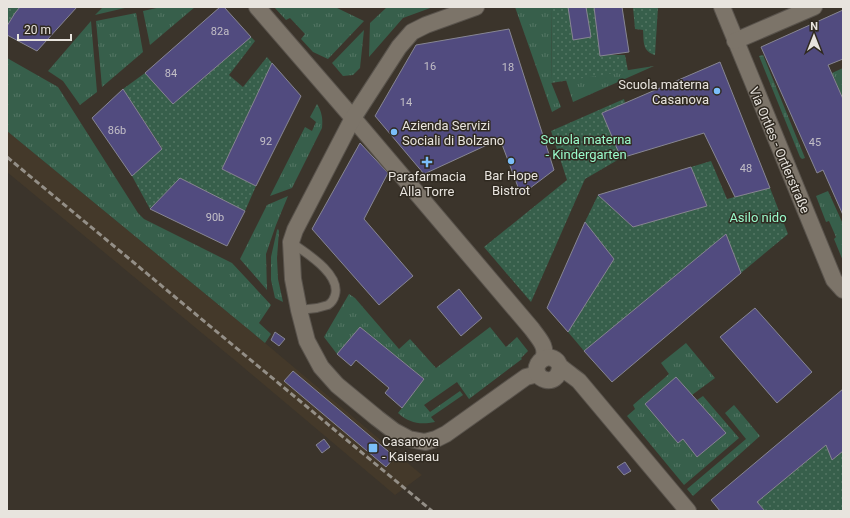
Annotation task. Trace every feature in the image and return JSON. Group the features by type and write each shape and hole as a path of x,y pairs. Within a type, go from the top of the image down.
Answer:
{"street":[{"path":"257,7 333,97 353,118 462,247 532,330 544,347 545,354 540,367 446,434 425,442 409,439 394,431 337,385 322,367 307,341 299,310 293,279 291,242 295,230 353,118 399,47 412,32 426,25 476,7"},
{"name":"Via Ortles - Ortlerstraße","path":"722,7 834,280 843,290"},
{"path":"735,41 814,7"},
{"path":"540,367 545,380 553,380 558,375 560,367 579,382 688,511"}],"lane":[{"path":"291,242 326,268 335,281 336,295 328,306 299,310"}],"shaded area":[{"path":"7,131 265,343 422,475 395,495 7,172"}],"green space":[{"path":"7,7 20,7 7,26"},
{"path":"103,7 129,7 95,15"},
{"path":"161,7 195,7 150,45 143,11"},
{"path":"274,7 335,7 364,21 328,59 313,52 301,39 305,34 290,18 286,20"},
{"path":"387,7 433,7 403,18 369,57 370,23"},
{"path":"515,7 552,7 551,82 561,107 552,112"},
{"path":"552,7 594,7 600,55 625,55 628,71 551,83"},
{"path":"633,7 658,7 655,55 648,51 644,46 643,30 635,29"},
{"path":"136,13 143,52 102,87 96,21"},
{"path":"91,21 97,92 80,105 63,81 48,71"},
{"path":"364,30 360,68 353,75 343,76 332,63"},
{"path":"251,37 255,41 229,75 243,87 267,57 272,63 222,169 256,186 245,211 180,178 150,209 132,176 162,148 123,89 145,73 173,104"},
{"path":"763,55 805,158 802,159 800,157 759,56"},
{"path":"7,58 58,87 138,213 144,219 232,263 271,305 259,323 271,334 265,343 7,131"},
{"path":"654,66 573,102 566,80"},
{"path":"843,68 843,99 832,73"},
{"name":"Scuola materna - Kindergarten","path":"624,99 625,103 602,113 621,158 585,179 531,302 484,247 567,180 551,131"},
{"path":"317,104 322,116 322,128 292,188 270,196 305,127 312,131 316,122 310,117"},
{"name":"Asilo nido","path":"711,161 727,199 770,188 788,234 741,273 726,234 584,351 568,332 614,259 585,222 598,195 633,227 707,206 691,167"},
{"path":"828,191 843,224 843,261 834,239 836,237 829,221 826,222 816,196"},
{"path":"288,196 266,254 267,290 240,259 267,205"},
{"path":"278,229 278,279 283,302 275,298 271,280 271,257"},
{"path":"349,294 355,298 399,349 410,339 436,368 490,327 506,347 517,337 528,351 521,358 522,359 469,399 457,382 424,405 430,412 460,391 463,395 431,417 435,422 420,423 411,421 398,413 424,379 360,327 337,354 324,337"},
{"path":"686,343 715,378 692,395 676,377 646,403 678,443 683,439 697,457 726,433 697,400 703,396 739,438 684,485 627,416 635,409 633,405 669,374 661,363"},
{"path":"734,405 760,436 693,496 687,489 746,439 725,413"},
{"path":"826,445 832,460 843,451 843,511 765,511 757,502"}],"building":[{"path":"20,7 77,7 37,51 7,35 7,26"},
{"path":"220,7 224,7 251,37 173,104 145,73"},
{"path":"568,7 586,7 591,37 573,40"},
{"path":"594,7 622,7 629,52 600,56"},
{"path":"843,10 843,59 828,65 843,99 843,215 823,170 817,173 761,47"},
{"path":"509,29 554,170 521,195 500,139 424,174 375,116 416,45"},
{"path":"720,62 770,188 735,197 704,133 621,158 602,113"},
{"path":"272,63 301,96 256,186 222,169"},
{"path":"123,89 162,149 132,176 92,118"},
{"path":"360,143 388,173 364,219 413,276 379,305 312,229"},
{"path":"691,167 707,206 633,227 598,195"},
{"path":"180,178 245,211 227,246 150,209"},
{"path":"585,222 614,259 568,332 547,308"},
{"path":"726,234 741,273 612,382 584,351"},
{"path":"459,289 482,318 461,336 437,307"},
{"path":"755,308 812,372 777,403 720,337"},
{"path":"360,327 424,379 402,408 385,393 389,388 356,360 351,366 337,354"},
{"path":"275,332 285,339 279,346 271,340"},
{"path":"293,371 395,457 386,467 284,381"},
{"path":"676,377 726,433 697,457 683,439 678,443 645,404"},
{"path":"843,389 843,451 832,460 826,445 757,502 765,511 720,511 711,500"},
{"path":"324,439 330,447 322,453 316,445"},
{"path":"625,462 631,471 624,475 617,467"}],"railway":[{"path":"7,157 432,511"}],"place":[{"name":"Scuola materna Casanova","path":"717,91"},
{"name":"Azienda Servizi Sociali di Bolzano","path":"394,132"},
{"name":"Bar Hope Bistrot","path":"511,161"},
{"name":"Parafarmacia Alla Torre","path":"427,162"},
{"name":"Casanova - Kaiserau","path":"373,448"}]}
